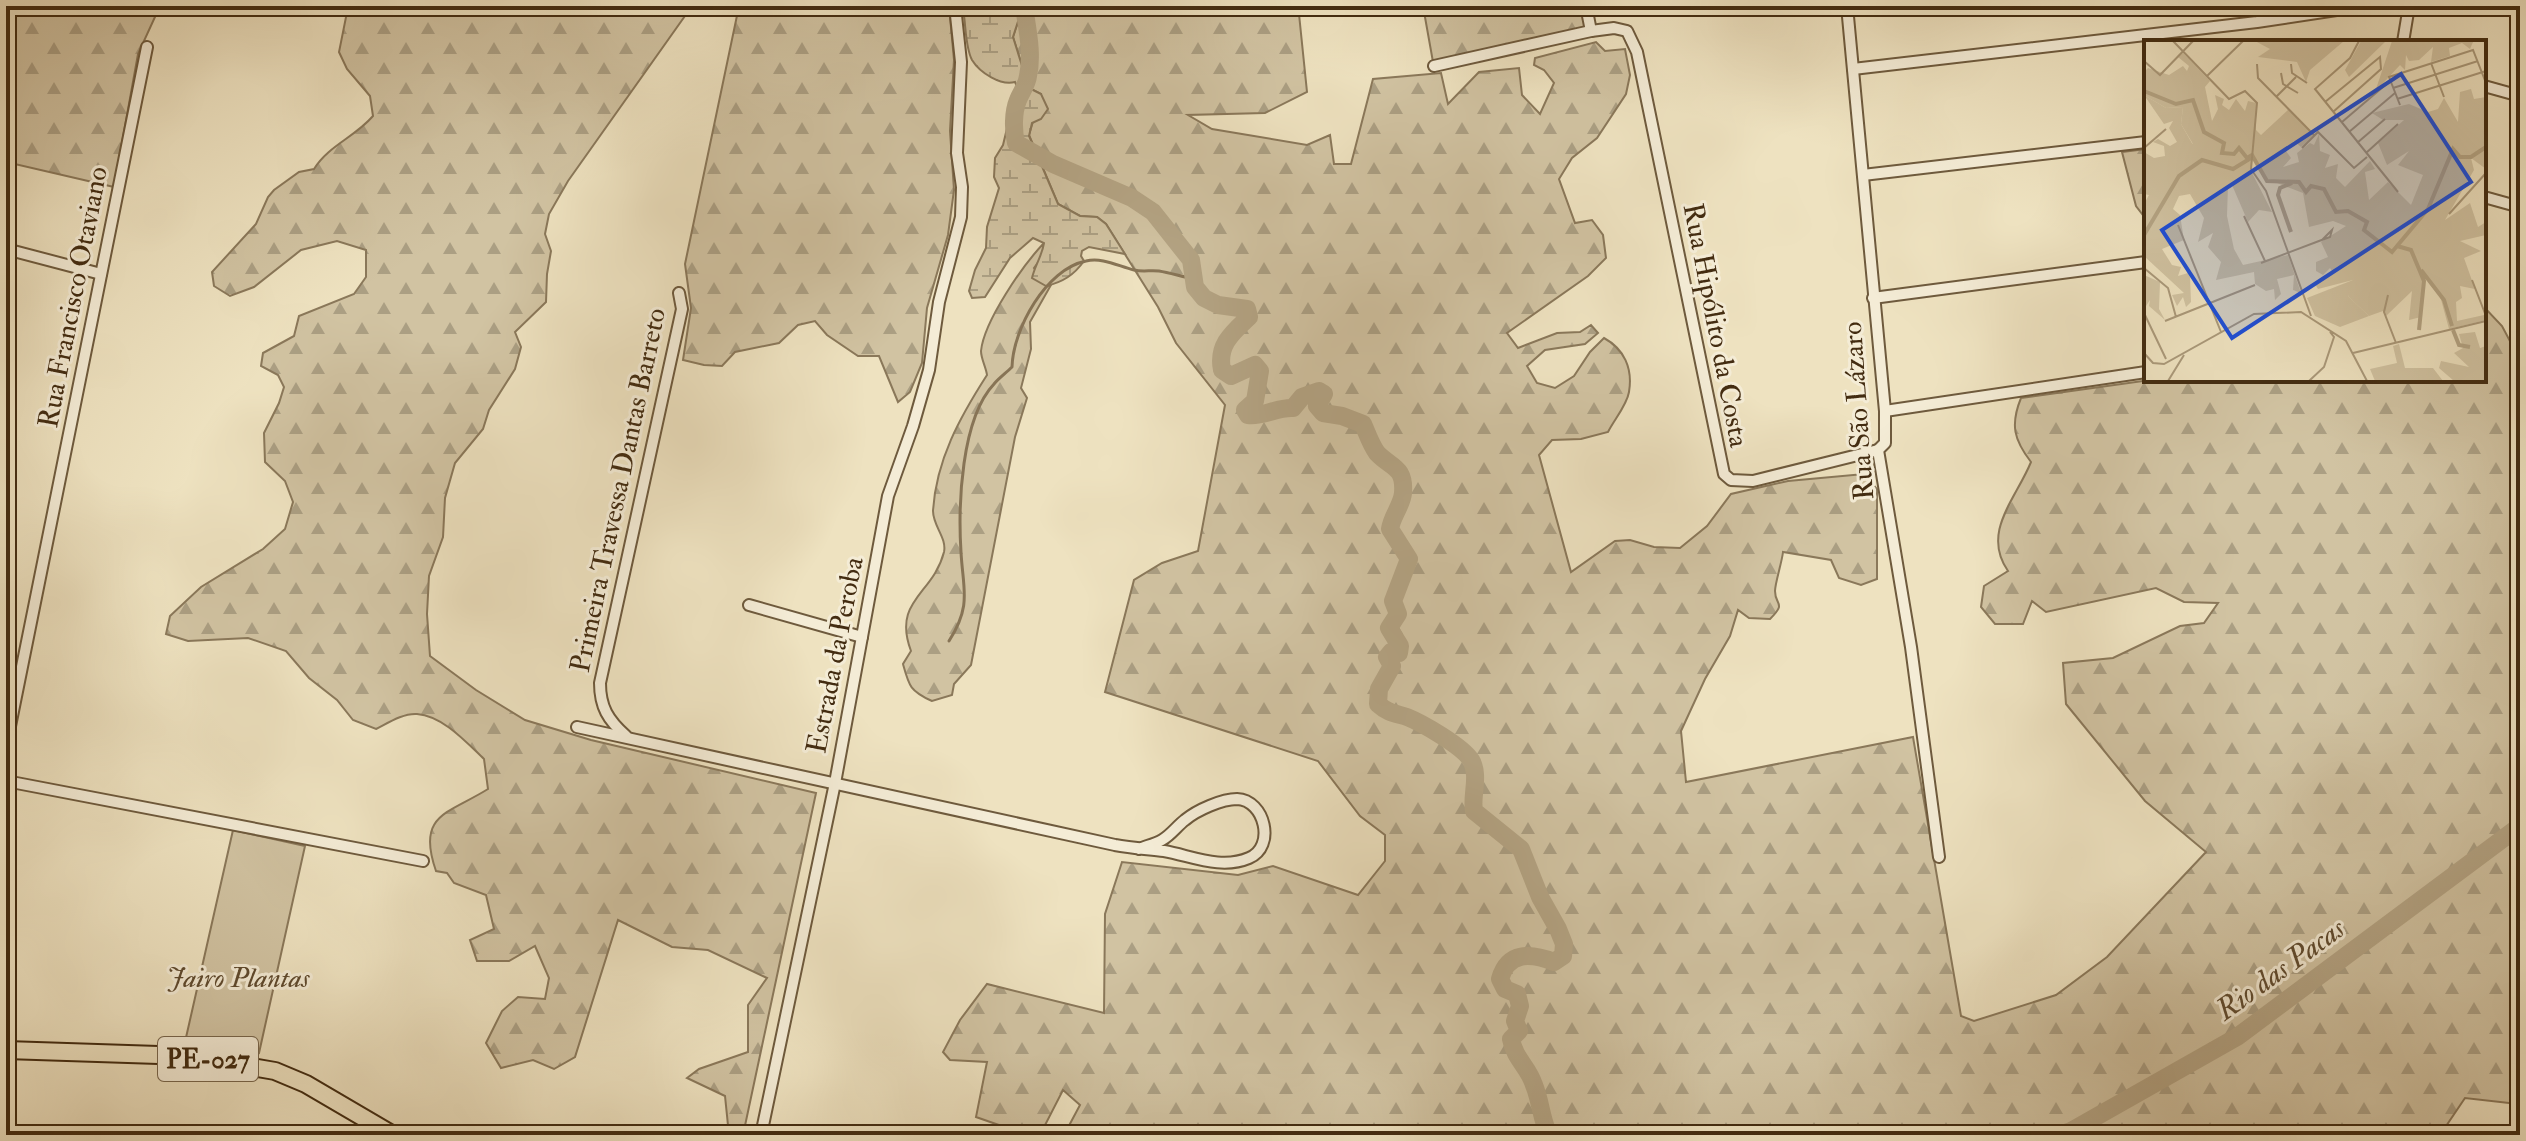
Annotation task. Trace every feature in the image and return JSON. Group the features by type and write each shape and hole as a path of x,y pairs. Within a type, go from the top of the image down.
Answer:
{"main road":[{"name":"PE-027","path":"6,1050 189,1056 275,1071 306,1084 393,1135"}],"street":[{"name":"Estrada da Peroba","path":"761,1135 835,783 888,496 929,370 937,314 961,217 962,187 957,153 961,62 955,6"},
{"path":"1434,66 1591,31 1586,6"},
{"name":"Rua São Lázaro","path":"1847,6 1885,411 1885,443 1878,450 1911,647 1938,854"},
{"path":"1853,69 2257,22 2363,6"},
{"path":"2403,40 2409,6"},
{"name":"Rua Hipólito da Costa","path":"1591,31 1614,28 1627,31 1637,52 1724,474 1731,480 1753,481 1878,450"},
{"name":"Rua Francisco Otaviano","path":"6,746 147,47"},
{"path":"2486,87 2520,96"},
{"path":"1863,175 2144,142"},
{"path":"2486,198 2520,207"},
{"path":"6,249 101,274"},
{"path":"1873,298 2144,262"},
{"name":"Primeira Travessa Dantas Barreto","path":"626,736 605,713 600,700 600,683 682,309 679,293"},
{"path":"1885,411 2144,372"},
{"path":"749,605 862,637"},
{"path":"577,727 1139,849 1213,862 1234,863 1253,857 1262,847 1265,825 1254,806 1238,799 1216,804 1188,817 1164,839 1139,849"},
{"path":"6,781 423,861"}],"green space":[{"path":"6,6 160,6 138,54 114,187 6,162"},
{"path":"352,6 692,6 568,181 549,214 545,234 551,251 546,302 515,332 521,347 515,369 489,410 483,429 455,463 445,498 443,537 429,576 427,614 430,656 476,690 525,720 591,740 816,793 743,1135 729,1135 725,1096 687,1078 699,1069 748,1052 748,1005 767,978 708,950 672,947 618,920 575,1057 554,1069 533,1060 501,1068 486,1043 502,1011 518,997 545,999 549,978 535,946 509,961 477,961 470,940 494,929 486,895 454,883 447,873 436,871 430,838 440,818 488,789 484,759 454,731 427,716 406,715 376,729 353,720 337,700 309,678 286,651 248,638 188,641 166,634 170,616 201,587 263,549 285,529 293,502 285,481 265,462 264,433 284,387 278,375 261,366 263,353 294,336 299,316 354,294 366,277 366,250 337,241 301,250 254,287 230,296 214,286 212,272 256,224 274,190 299,172 314,169 327,154 373,116 370,96 347,69 339,52 346,17"},
{"path":"739,6 949,6 954,60 950,131 954,190 948,235 927,308 922,363 910,392 898,402 879,356 858,356 827,335 815,321 798,325 779,343 735,352 722,366 683,360 691,308 685,264"},
{"path":"965,6 1023,6 1013,37 1029,88 1041,94 1048,109 1041,119 1032,123 1029,136 1058,204 1080,216 1097,217 1106,224 1125,254 1089,247 1082,251 1084,261 1076,270 1063,280 1046,286 1032,278 1044,243 1033,238 1010,258 985,297 972,298 969,291 986,248 987,227 999,188 994,177 995,158 1003,145 1017,87 1015,82 991,77 972,60 967,42"},
{"path":"1023,6 1324,6 1299,14 1307,92 1265,113 1188,115 1212,129 1307,145 1330,135 1334,164 1351,164 1373,79 1441,73 1448,104 1479,72 1519,68 1522,95 1540,114 1554,83 1544,70 1534,65 1535,58 1596,42 1605,51 1625,49 1630,75 1626,94 1597,138 1572,158 1559,179 1575,223 1592,220 1603,235 1606,258 1588,276 1507,333 1518,348 1557,333 1580,332 1591,325 1598,333 1585,344 1545,350 1527,366 1537,383 1555,388 1574,376 1604,338 1622,354 1628,367 1628,397 1608,432 1581,439 1552,440 1539,455 1571,572 1615,541 1630,540 1654,547 1680,548 1707,526 1731,494 1788,481 1864,474 1877,489 1877,579 1861,585 1839,578 1831,560 1783,552 1775,587 1778,610 1770,619 1749,618 1738,610 1730,636 1705,679 1681,731 1686,782 1913,737 1961,1016 1974,1021 2056,995 2107,957 2206,852 2145,801 2066,704 2063,663 2113,658 2180,626 2204,623 2218,603 2184,602 2156,588 2046,612 2032,601 2023,624 1995,624 1981,607 1984,586 2008,571 1998,543 1999,529 2031,462 2017,439 2015,424 2021,398 2144,381 2486,382 2486,309 2502,326 2520,360 2520,1101 2509,1103 2465,1098 2440,1135 1064,1135 1080,1105 1063,1090 1041,1133 1016,1131 976,1117 987,1062 950,1060 943,1052 960,1020 987,984 1104,1013 1105,914 1122,862 1238,875 1273,866 1358,895 1385,861 1385,835 1360,816 1318,761 1105,692 1134,580 1162,563 1198,551 1225,405 1176,343 1158,307 1106,224 1097,217 1080,216 1058,204 1029,135 1041,94 1029,88 1013,37"},
{"path":"1423,6 1581,6 1586,29 1433,62"},
{"path":"2144,149 2144,216 2136,206 2122,152"},
{"path":"1044,243 1042,257 1034,268 1046,286 1051,285 1030,322 1031,349 1021,388 1027,398 1015,437 971,665 954,684 952,695 932,701 912,687 903,664 911,651 907,634 910,609 939,567 944,552 944,542 933,511 939,474 959,423 987,375 981,351 989,325 1016,279"},
{"name":"Jairo Plantas","path":"233,830 305,846 259,1053 185,1042"}],"waterway":[{"name":"Rio das Pacas","path":"1024,6 1030,59 1027,79 1015,110 1016,143 1053,164 1132,198 1153,212 1191,260 1195,287 1204,298 1218,305 1247,309 1249,317 1227,340 1221,361 1222,370 1231,376 1255,365 1260,371 1255,401 1245,410 1248,415 1293,408 1302,397 1319,391 1324,394 1317,406 1323,413 1363,424 1377,453 1402,477 1402,497 1390,529 1409,559 1393,601 1398,614 1389,628 1400,646 1399,653 1391,652 1387,657 1392,666 1379,689 1378,704 1431,730 1471,760 1475,772 1474,811 1521,849 1540,897 1564,944 1563,956 1554,962 1521,957 1509,963 1500,979 1505,989 1517,994 1520,1006 1515,1021 1519,1031 1511,1039 1531,1078 1549,1135"},
{"path":"949,641 961,617 964,597 960,511 968,440 983,399 1012,367 1018,336 1034,303 1045,288 1071,266 1092,260 1137,271 1159,271 1195,279"},
{"name":"Rio das Pacas","path":"2059,1135 2237,1037 2520,826"}]}
